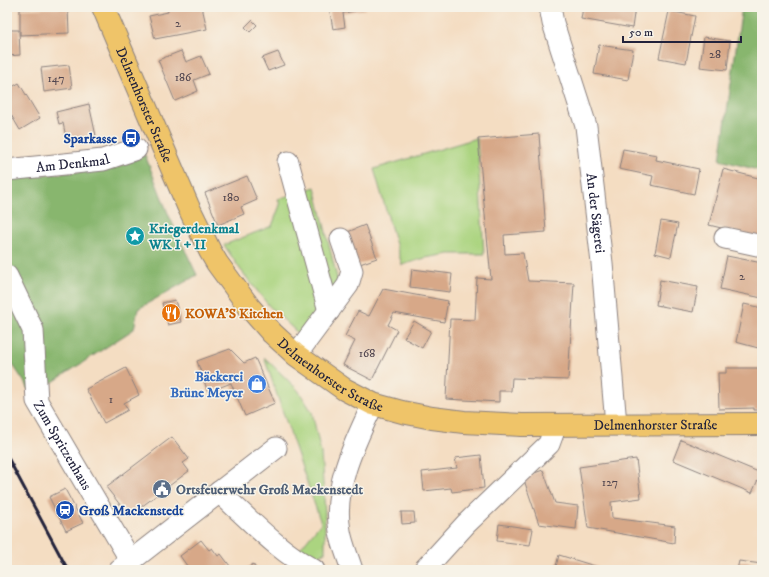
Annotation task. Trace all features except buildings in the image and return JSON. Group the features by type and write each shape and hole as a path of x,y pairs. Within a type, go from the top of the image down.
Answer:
{"main road":[{"name":"Delmenhorster Straße","path":"103,7 188,206 210,251 226,277 272,333 296,355 344,389 373,404 402,412 440,419 493,424 762,424"}],"street":[{"name":"An der Sägerei","path":"550,7 553,23 586,126 602,262 616,424"},
{"name":"Am Denkmal","path":"7,170 103,160 136,149"},
{"path":"288,162 329,311"},
{"path":"725,238 762,246"},
{"path":"296,355 348,285 352,271 341,239"},
{"name":"Zum Spritzenhaus","path":"7,276 33,330 37,402 125,565"},
{"path":"351,570 340,532 340,492 353,448 373,404"},
{"path":"424,570 466,524 549,444 556,425"},
{"path":"125,565 276,448"},
{"path":"219,492 284,550 302,564 314,570"}],"green space":[{"path":"742,7 762,8 762,171 720,160"},
{"path":"477,138 484,254 449,254 425,258 402,265 374,169"},
{"path":"145,155 169,216 197,275 138,309 134,329 33,395 7,356 7,178 114,169"},
{"path":"315,187 339,286 301,336 269,306 240,269 224,245 272,226 280,205 278,199"},
{"path":"264,357 298,390 312,412 321,453 325,513 325,552 315,558 304,556 298,551 321,523"}],"railway":[{"path":"7,456 68,570"}],"place":[{"name":"Sparkasse","path":"131,138"},
{"name":"Kriegerdenkmal WK I + II","path":"135,236"},
{"name":"KOWA'S Kitchen","path":"171,313"},
{"name":"Bäckerei Brüne Meyer","path":"257,384"},
{"name":"Ortsfeuerwehr Groß Mackenstedt","path":"162,489"},
{"name":"Groß Mackenstedt","path":"65,510"}]}
